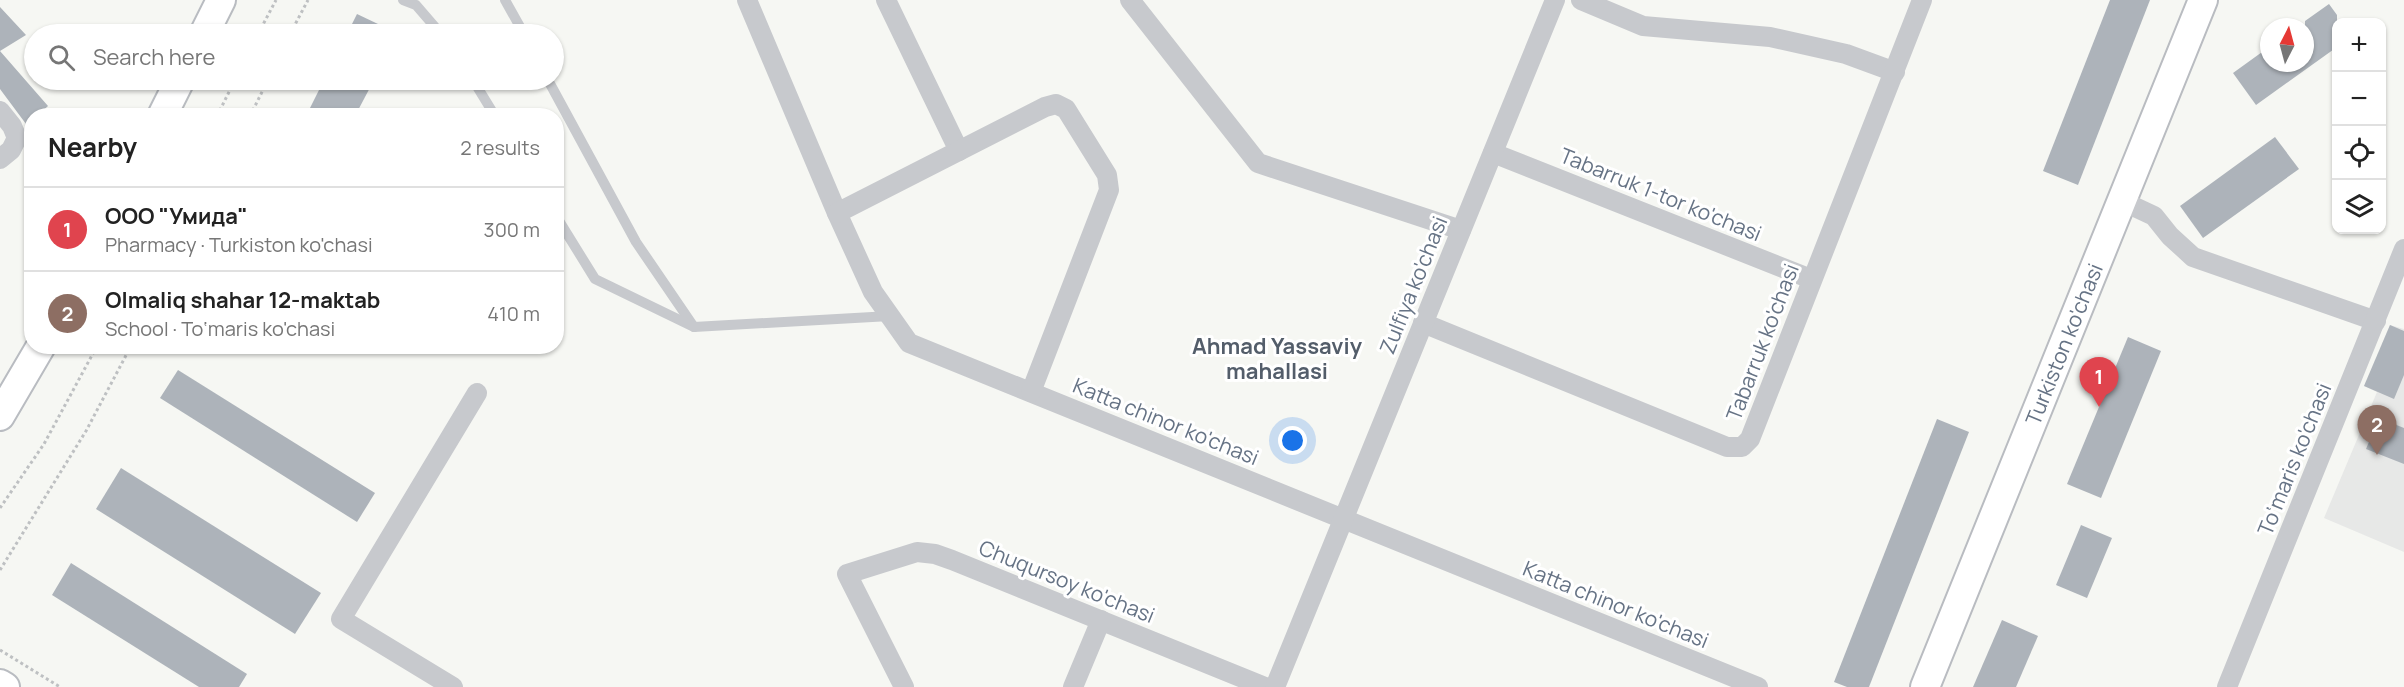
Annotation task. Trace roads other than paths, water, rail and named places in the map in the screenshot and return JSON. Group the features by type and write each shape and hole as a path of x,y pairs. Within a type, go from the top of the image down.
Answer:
{"main road":[{"path":"209,24 221,0"},
{"name":"Turkiston ko'chasi","path":"1925,687 2203,0"},
{"path":"166,108 175,90"},
{"path":"0,416 35,354"},
{"path":"0,684 5,687"}],"street":[{"name":"Katta chinor ko'chasi","path":"747,0 873,292 909,344 1758,687"},
{"path":"886,0 959,151"},
{"path":"1130,0 1258,163 1461,230"},
{"name":"Zulfiya ko'chasi","path":"1275,687 1555,0"},
{"path":"1581,0 1643,26 1770,37 1846,54 1895,72"},
{"name":"Tabarruk ko'chasi","path":"1423,324 1727,447 1742,447 1750,439 1922,0"},
{"path":"837,213 1045,107 1056,104 1066,109 1107,175 1109,190 1031,392"},
{"path":"0,111 12,126 17,138 11,150 0,159"},
{"name":"Tabarruk 1-tor ko'chasi","path":"1493,153 1811,279"},
{"path":"2122,201 2154,216 2170,236 2193,257 2376,321"},
{"name":"To‘maris ko'chasi","path":"2227,687 2404,249"},
{"path":"453,687 341,619 477,393"},
{"name":"Chuqursoy ko'chasi","path":"904,687 847,574 917,552 935,554 1265,687"},
{"path":"1073,687 1101,620"}],"lane":[{"path":"403,0 416,5 432,24"},
{"path":"505,0 518,24"},
{"path":"479,90 490,108"},
{"path":"554,90 636,242 694,327"},
{"path":"564,229 595,279 694,327 890,316"}],"place":[{"name":"ООО \"Умида\"","path":"2099,407"},
{"name":"Olmaliq shahar 12-maktab","path":"2377,455"}],"district":[{"name":"Ahmad Yassaviy mahallasi","path":"1277,358"}]}
